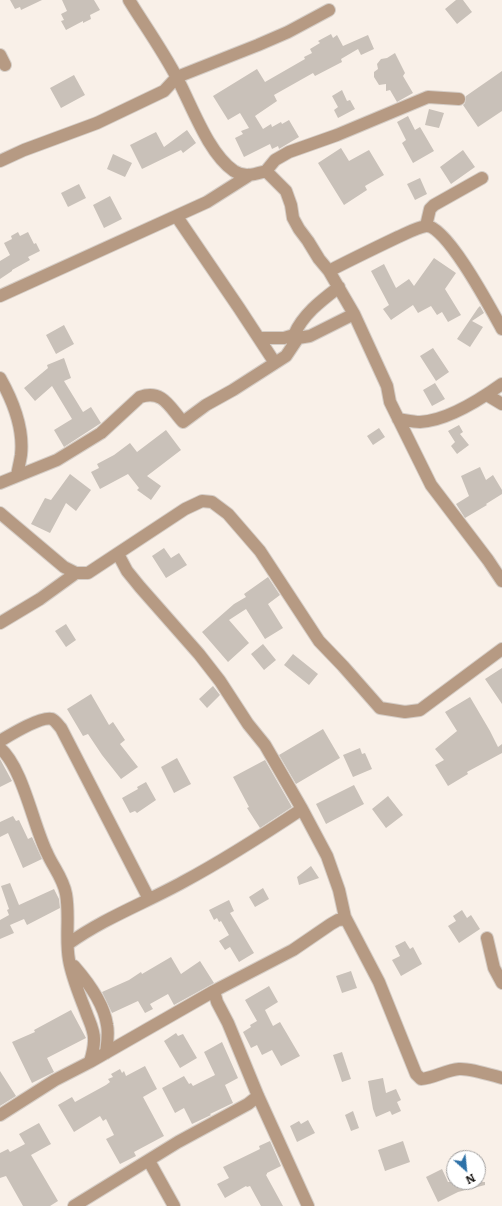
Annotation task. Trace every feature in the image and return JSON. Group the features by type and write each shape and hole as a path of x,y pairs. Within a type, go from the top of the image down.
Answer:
{"street":[{"path":"129,0 177,77 207,138 221,159 235,172 248,176"},
{"path":"0,161 24,150 97,123 164,91 177,77 288,32 329,10"},
{"path":"0,296 177,217 207,202 248,176 266,171 275,160 289,152 359,126 428,97 459,99"},
{"path":"266,171 286,191 291,205 293,218 319,259 329,271 354,314 387,386 390,402 431,485 488,560 502,581"},
{"path":"426,226 430,209 434,205 482,178"},
{"path":"177,217 275,363"},
{"path":"329,271 360,255 426,226 434,227 440,232 454,250 480,289 502,329"},
{"path":"0,483 57,460 101,433 140,397 148,394 163,398 183,422 206,405 233,390 286,356 296,337 298,326 312,309 339,287"},
{"path":"259,338 310,336 354,314"},
{"path":"0,378 16,411 22,441 21,455 16,476"},
{"path":"398,419 419,422 432,421 453,413 486,395 502,384"},
{"path":"486,395 502,404"},
{"path":"406,434 419,422"},
{"path":"0,513 64,567 76,573 88,573 185,509 202,501 212,502 228,514 260,551 319,641 380,708 405,712 420,710 502,649"},
{"path":"118,554 127,571 199,654 220,681 248,724 265,745 302,809 327,856 339,890 346,919 379,982 420,1079 429,1078 439,1073 461,1068 502,1078"},
{"path":"0,623 40,600 76,573"},
{"path":"0,740 41,720 50,719 56,721 61,728 149,900"},
{"path":"0,748 10,760 18,776 46,853 62,880 66,892 68,909 69,960 92,1029 94,1040 90,1062"},
{"path":"68,944 96,926 149,900 217,863 302,809"},
{"path":"0,1115 55,1080 293,950 338,920 346,919"},
{"path":"486,938 494,968 502,983"},
{"path":"69,960 86,981 105,1016 108,1038 106,1053"},
{"path":"214,992 258,1096 308,1206"},
{"path":"74,1206 97,1190 149,1161 178,1142 248,1104 258,1096"},
{"path":"149,1161 174,1206"}],"building":[{"path":"10,0 42,0 21,10 20,7 15,9"},
{"path":"62,0 94,0 100,10 90,15 91,19 83,23 83,21 66,30 61,21 64,20 61,14 67,11"},
{"path":"456,0 463,0 472,12 457,24 445,9"},
{"path":"331,34 333,38 337,35 343,46 368,35 374,49 361,55 358,49 341,59 342,62 315,76 313,73 274,95 277,101 255,116 263,129 271,124 272,127 289,120 299,137 279,149 278,146 272,149 270,144 244,157 235,138 243,134 241,131 249,128 240,113 228,120 213,96 257,69 265,82 305,59 304,57 312,53 310,49 320,43 318,41"},
{"path":"395,53 405,73 403,76 413,93 397,102 390,90 386,91 386,84 379,85 374,77 374,72 378,69 377,64 381,59 387,58"},
{"path":"502,71 502,111 478,127 463,105 465,103 466,96"},
{"path":"74,75 85,95 61,108 50,88"},
{"path":"342,90 347,101 350,100 355,109 338,118 334,110 338,107 332,96"},
{"path":"429,109 444,113 439,128 425,125"},
{"path":"408,116 415,130 420,127 434,151 413,163 402,143 406,140 397,122"},
{"path":"187,130 196,143 183,153 181,150 142,169 130,145 156,132 164,147"},
{"path":"341,148 349,161 369,150 384,175 365,186 367,190 344,205 318,163"},
{"path":"463,150 475,167 451,184 440,167"},
{"path":"113,154 132,163 125,177 107,169"},
{"path":"420,178 427,194 415,200 407,184"},
{"path":"79,184 86,198 68,207 61,193"},
{"path":"110,196 122,219 104,228 93,205"},
{"path":"18,232 20,236 28,232 34,244 36,243 40,251 28,257 30,260 0,279 0,261 10,255 4,243 12,239 11,236"},
{"path":"434,258 456,273 445,289 461,315 448,322 442,312 437,315 431,306 418,313 413,305 391,320 383,309 389,305 371,271 384,264 396,288 409,279 414,286"},
{"path":"480,306 484,313 472,321 483,327 470,347 457,339"},
{"path":"64,325 74,344 56,354 46,335"},
{"path":"433,348 449,372 436,381 420,356"},
{"path":"64,358 71,378 64,381 83,412 91,407 101,423 64,447 54,430 72,419 52,386 35,401 24,388 48,368 47,365"},
{"path":"435,383 445,399 432,406 423,390"},
{"path":"459,425 463,432 460,434 469,445 457,454 451,446 455,442 448,431"},
{"path":"379,428 385,437 373,445 367,436"},
{"path":"166,430 181,450 147,476 161,486 151,500 137,490 139,488 128,474 100,489 91,472 99,468 97,464 114,455 130,443 137,452"},
{"path":"480,467 486,480 493,475 502,490 502,494 465,518 456,504 469,496 461,476"},
{"path":"70,474 91,490 76,511 66,503 50,533 31,524 45,498 51,500"},
{"path":"164,548 171,558 179,553 187,565 166,578 152,556"},
{"path":"268,577 280,595 268,604 283,628 265,639 246,609 229,620 249,643 228,662 202,632 234,604 246,597 244,594"},
{"path":"66,624 76,640 66,647 55,631"},
{"path":"263,644 276,660 264,670 251,654"},
{"path":"293,654 318,674 309,685 284,665"},
{"path":"502,668 502,704 485,679"},
{"path":"213,686 220,695 207,708 199,699"},
{"path":"91,694 109,725 113,722 125,740 120,744 138,767 121,779 88,734 83,736 67,709"},
{"path":"470,697 498,747 502,744 502,753 467,772 468,774 448,786 435,765 444,760 435,749 457,731 445,712"},
{"path":"323,729 340,758 296,784 279,755"},
{"path":"360,748 362,754 365,753 372,769 353,777 343,755"},
{"path":"177,758 191,784 174,793 161,767"},
{"path":"0,759 12,781 0,787"},
{"path":"265,760 292,807 260,828 247,808 249,807 233,777"},
{"path":"146,782 156,800 137,813 135,811 130,813 122,798 138,789 137,787"},
{"path":"354,785 364,804 326,824 316,804"},
{"path":"388,796 403,815 386,828 372,809"},
{"path":"13,816 16,821 19,820 28,839 32,837 42,859 23,868 8,833 0,837 0,822"},
{"path":"311,866 319,878 299,885 297,877"},
{"path":"10,883 19,905 54,889 59,899 60,908 27,925 24,919 10,925 14,933 0,939 0,920 9,915 7,910 9,909 1,886"},
{"path":"263,888 269,899 255,907 249,897"},
{"path":"229,900 234,911 230,913 254,953 239,962 230,947 225,950 219,941 229,935 221,921 219,922 217,918 214,920 209,910"},
{"path":"462,910 467,918 471,915 480,929 459,943 448,926 456,921 453,916"},
{"path":"405,941 410,949 413,947 422,964 401,976 392,960 400,956 395,946"},
{"path":"171,957 181,974 200,961 214,983 174,1005 168,994 150,1004 153,1009 145,1013 138,1001 112,1013 102,992 129,980 141,972 142,974"},
{"path":"351,971 357,988 342,993 336,976"},
{"path":"269,986 278,1002 265,1010 273,1026 280,1022 300,1056 281,1066 272,1050 262,1055 257,1045 251,1048 243,1032 257,1021 245,1000"},
{"path":"71,1010 86,1038 47,1058 54,1072 32,1083 12,1042 35,1032 34,1030"},
{"path":"176,1033 178,1036 183,1034 197,1058 180,1068 164,1041"},
{"path":"222,1042 238,1078 225,1085 233,1103 192,1124 184,1108 175,1113 162,1088 184,1076 189,1084 191,1083 193,1086 215,1075 204,1052"},
{"path":"342,1052 351,1079 342,1082 333,1055"},
{"path":"145,1066 157,1089 143,1097 164,1136 134,1152 136,1156 120,1164 106,1139 114,1135 106,1119 103,1121 100,1116 74,1132 58,1105 72,1097 75,1102 106,1085 110,1082 108,1079 113,1077 111,1074 120,1069 122,1073 124,1071 126,1076"},
{"path":"0,1071 16,1096 0,1106"},
{"path":"383,1078 386,1093 396,1089 401,1100 397,1102 401,1111 392,1115 390,1111 376,1117 368,1081"},
{"path":"353,1111 359,1128 351,1131 345,1115"},
{"path":"308,1120 315,1133 297,1142 290,1126 299,1121 301,1124"},
{"path":"39,1123 51,1144 31,1155 58,1201 50,1206 23,1206 6,1176 0,1178 0,1153 8,1149 10,1152 25,1144 19,1134"},
{"path":"270,1141 281,1166 267,1173 266,1175 283,1206 261,1206 250,1186 246,1186 225,1198 217,1184 229,1178 223,1167 260,1149 259,1146"},
{"path":"403,1141 410,1162 385,1171 378,1150"},
{"path":"442,1169 446,1178 446,1190 466,1190 458,1192 438,1202 426,1177"}]}
